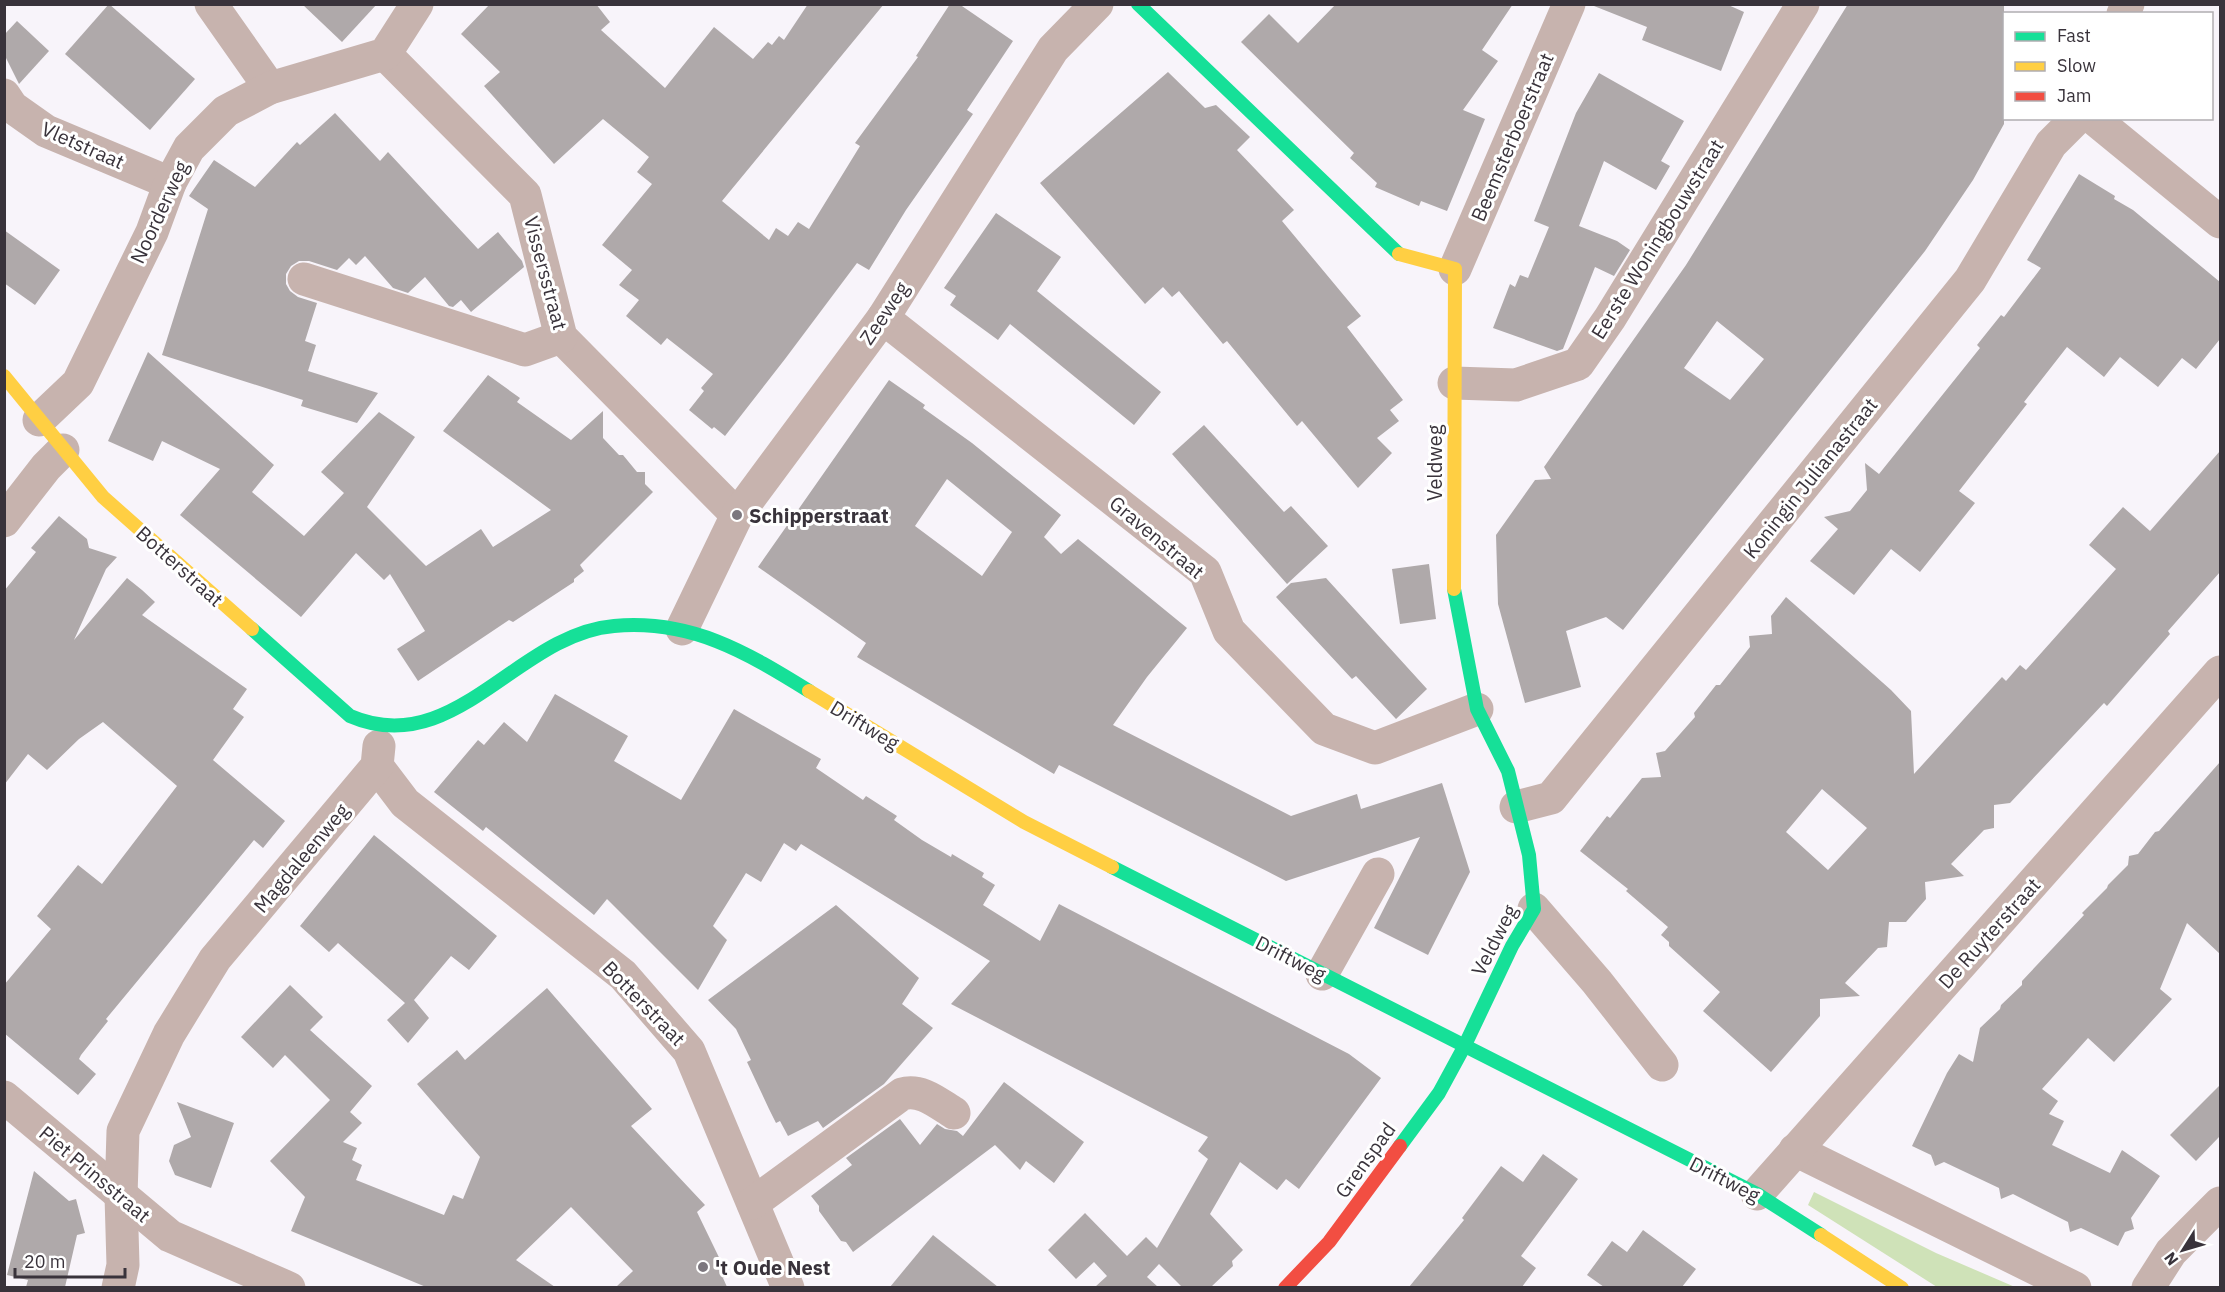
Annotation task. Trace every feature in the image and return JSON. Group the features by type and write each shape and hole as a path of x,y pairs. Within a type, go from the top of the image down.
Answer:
{"street":[{"path":"211,4 270,88"},
{"path":"385,54 417,4"},
{"name":"Zeeweg","path":"682,628 737,516 883,318 1053,49 1097,4"},
{"path":"1138,4 1397,253 1455,269"},
{"name":"Beemsterboerstraat","path":"1455,269 1569,4"},
{"name":"Eerste Woningbouwstraat","path":"1454,383 1515,385 1578,364 1610,318 1803,4"},
{"name":"Noorderweg","path":"39,420 78,383 152,232 170,183 189,148 226,111 270,88 385,54"},
{"name":"Vissersstraat","path":"385,54 525,195 561,337 737,516"},
{"name":"Vletstraat","path":"4,95 12,107 46,131 170,183"},
{"name":"Koningin Julianastraat","path":"1516,807 1551,798 1970,280 2051,144 2075,120"},
{"path":"2095,120 2220,222"},
{"name":"Veldweg","path":"1455,269 1454,587 1477,709 1508,771 1528,855 1533,909 1512,946 1464,1047"},
{"path":"304,279 525,350 561,337"},
{"name":"Gravenstraat","path":"883,318 1205,572 1229,631 1324,729 1375,748 1477,709"},
{"name":"Botterstraat","path":"4,375 103,497 324,696 361,722 381,726"},
{"path":"4,521 46,467 63,450"},
{"path":"377,766 381,726 392,728 424,723 461,704 546,650 578,635 612,626 682,628"},
{"name":"Driftweg","path":"682,628 718,640 752,656 1024,822 1757,1194 1881,1282"},
{"name":"De Ruyterstraat","path":"1757,1194 2220,672"},
{"name":"Botterstraat","path":"377,766 405,802 623,975 689,1051 788,1287"},
{"name":"Magdaleenweg","path":"118,1287 123,1265 121,1196 123,1131 169,1034 215,959 377,766"},
{"path":"1322,974 1378,874"},
{"path":"1533,909 1597,982 1662,1065"},
{"name":"Grenspad","path":"1285,1287 1329,1242 1438,1093 1464,1047"},
{"path":"753,1203 902,1094 909,1092 922,1094 954,1113"},
{"name":"Piet Prinsstraat","path":"4,1097 170,1236 289,1287"},
{"path":"1795,1150 2075,1287"},
{"path":"2148,1287 2171,1252 2220,1203"}],"green space":[{"path":"1814,1192 1936,1253 2015,1287 1937,1287 1808,1205"}],"building":[{"path":"109,4 195,79 150,130 65,54"},
{"path":"302,4 377,4 342,42"},
{"path":"490,4 596,4 610,22 601,30 665,88 714,27 753,59 768,42 772,45 779,36 784,40 808,4 884,4 722,201 769,240 776,228 788,236 798,222 809,229 860,146 855,143 918,57 916,56 950,4 959,4 1013,41 967,110 973,114 906,210 869,270 857,263 725,436 714,427 712,429 689,410 704,391 701,388 713,374 667,338 661,345 626,316 639,300 619,285 632,270 602,245 652,184 637,172 649,157 603,119 554,164 484,86 500,72 461,34"},
{"path":"1336,4 1513,4 1482,50 1498,61 1463,110 1485,119 1447,211 1421,201 1419,206 1375,187 1377,183 1350,158 1354,153 1241,42 1269,14 1298,43"},
{"path":"1594,4 1726,4 1744,12 1721,71 1642,40 1647,27 1594,6"},
{"path":"1848,4 2004,4 2004,124 1973,180 1925,251 1623,630 1606,617 1566,631 1581,687 1525,703 1498,604 1496,535 1535,480 1551,479 1544,467 1686,265","holes":["1717,321 1764,359 1730,400 1684,368"]},
{"path":"17,21 49,51 19,84 4,54 4,35"},
{"path":"1168,72 1205,108 1216,105 1250,137 1237,150 1294,210 1282,221 1361,316 1347,327 1403,400 1390,410 1399,421 1377,438 1392,453 1358,488 1302,421 1297,426 1227,341 1223,344 1179,291 1172,297 1163,287 1145,304 1040,183"},
{"path":"1599,73 1684,121 1661,161 1670,166 1656,190 1604,161 1579,226 1617,241 1630,250 1614,276 1595,267 1563,349 1557,351 1493,328 1510,284 1515,287 1520,275 1528,278 1549,227 1534,221 1576,113"},
{"path":"335,113 380,161 388,152 478,249 498,232 522,261 524,267 471,312 461,300 453,307 449,306 425,277 408,293 393,288 365,256 356,265 349,258 337,270 309,261 299,261 291,266 286,274 286,284 290,291 298,297 317,303 305,341 316,345 308,371 378,393 357,423 301,406 303,400 162,355 208,209 189,196 214,160 255,187 297,142 300,145"},
{"path":"2079,174 2115,196 2114,199 2133,210 2220,282 2220,339 2196,369 2182,358 2158,387 2120,357 2104,377 2067,347 2024,402 2027,404 1959,491 1975,503 1920,572 1891,549 1854,595 1810,561 1838,529 1824,517 1850,511 1867,490 1865,463 1879,474 1980,348 1977,345 2001,315 2004,317 2041,268 2027,260"},
{"path":"996,213 1061,257 1037,291 1161,392 1134,425 1010,324 998,340 950,305 956,296 944,288"},
{"path":"4,230 60,270 35,305 4,283"},
{"path":"148,352 274,465 252,492 304,536 344,493 321,472 379,412 415,437 367,507 426,566 481,529 493,547 551,510 443,431 488,375 520,398 517,402 571,440 603,411 603,438 619,455 623,455 637,472 645,472 645,484 653,492 580,565 584,571 574,579 574,582 513,622 509,620 418,681 397,649 425,631 390,574 384,580 356,553 301,617 180,515 220,469 162,441 153,461 108,441"},
{"path":"889,380 925,405 923,408 972,443 1061,515 1044,537 1061,554 1078,539 1187,628 1147,677 1113,725 1291,816 1357,794 1361,809 1442,783 1470,872 1428,955 1374,928 1420,837 1286,881 1059,765 1054,774 993,738 857,657 866,643 758,567","holes":["947,479 1012,532 982,576 915,526"]},
{"path":"1204,425 1284,512 1291,506 1328,546 1287,584 1172,454"},
{"path":"2220,451 2220,572 2107,706 2104,703 2010,803 1994,805 1994,828 1984,830 1951,864 1964,876 1925,882 1926,899 1906,922 1889,922 1887,947 1878,948 1845,983 1860,996 1820,999 1820,1016 1771,1072 1703,1011 1720,992 1669,946 1669,942 1661,935 1668,927 1626,891 1628,889 1580,851 1607,816 1610,818 1642,778 1661,777 1656,753 1665,751 1695,717 1694,713 1716,685 1720,685 1750,647 1749,636 1772,634 1771,616 1786,597 1891,690 1911,711 1914,774 2002,677 2006,681 2020,665 2026,670 2116,569 2089,545 2123,507 2150,531","holes":["1822,789 1867,828 1828,870 1786,832"]},
{"path":"59,516 87,539 89,548 117,557 106,569 74,640 127,578 142,590 155,602 142,615 247,689 233,709 244,717 213,760 285,821 263,848 254,840 106,1019 108,1021 79,1059 96,1074 78,1095 4,1033 4,985 51,929 37,916 78,865 102,884 177,786 103,722 79,739 47,770 28,754 4,785 4,591 36,552 31,548"},
{"path":"1429,564 1436,619 1400,624 1392,569"},
{"path":"1326,578 1427,689 1396,719 1356,676 1352,679 1276,597 1291,583"},
{"path":"555,694 628,736 614,761 681,800 734,709 821,759 816,768 863,800 866,796 897,816 894,820 922,840 984,873 982,877 995,885 983,905 1040,941 1059,904 1349,1054 1381,1078 1299,1189 1286,1179 1277,1190 1240,1162 1210,1214 1243,1250 1232,1261 1233,1266 1211,1287 1182,1287 1159,1264 1147,1277 1158,1287 1095,1287 1107,1276 1094,1262 1076,1279 1048,1250 1085,1213 1127,1256 1146,1237 1157,1248 1208,1159 1198,1151 1208,1137 951,1004 990,961 801,844 796,851 784,843 761,882 746,873 713,926 727,940 698,990 607,899 594,915 486,827 483,831 434,792 478,740 484,745 504,722 527,742"},
{"path":"2220,762 2220,954 2187,923 2160,989 2172,999 2114,1062 2088,1038 2042,1089 2058,1101 2049,1114 2064,1121 2052,1145 2110,1173 2122,1150 2160,1176 2131,1218 2134,1229 2125,1232 2118,1246 2081,1228 2070,1232 2068,1222 2013,1194 2001,1199 1999,1188 1944,1162 1935,1166 1931,1155 1912,1146 1947,1073 1959,1054 1973,1062 1980,1028 2022,985 2022,981 2084,915 2082,913 2128,865 2129,856 2138,854 2155,832 2159,831"},
{"path":"374,835 497,936 469,970 451,956 414,1000 429,1018 408,1043 387,1020 405,1003 338,943 329,952 300,926"},
{"path":"836,905 919,978 902,1004 933,1028 884,1084 823,1128 818,1121 788,1136 780,1121 776,1123 769,1109 747,1062 751,1060 736,1029 708,1000"},
{"path":"290,985 323,1017 310,1030 372,1086 350,1112 362,1123 343,1142 357,1148 352,1160 362,1165 356,1180 444,1215 453,1195 463,1199 480,1157 417,1084 457,1050 465,1060 547,988 652,1109 631,1126 705,1205 697,1212 728,1276 723,1278 727,1287 616,1287 633,1271 571,1207 516,1260 555,1287 426,1287 291,1231 305,1197 270,1161 330,1100 285,1055 273,1068 241,1037"},
{"path":"1004,1082 1084,1142 1054,1183 1026,1161 1020,1170 995,1145 853,1252 846,1242 841,1241 811,1196 852,1165 846,1158 900,1119 920,1145 937,1124 945,1129 957,1131 963,1136"},
{"path":"2220,1085 2220,1136 2196,1161 2170,1135"},
{"path":"177,1102 234,1123 211,1188 175,1175 169,1161 174,1145 191,1137"},
{"path":"1543,1154 1578,1179 1521,1256 1536,1268 1522,1287 1409,1287 1464,1220 1462,1218 1501,1166 1523,1182"},
{"path":"34,1171 69,1201 76,1199 85,1233 77,1235 65,1287 26,1287 28,1280 7,1275"},
{"path":"1643,1230 1696,1269 1682,1287 1604,1287 1587,1275 1612,1241 1627,1252"},
{"path":"933,1235 998,1287 890,1287"}],"traffic: fast":[{"path":"1138,4 1399,254"},
{"path":"1400,1146 1439,1093 1464,1047 1512,946 1534,909 1529,855 1508,771 1477,709 1454,589"},
{"path":"252,629 350,716 387,725 421,722 454,709 546,650 579,634 614,626 642,625 693,633 740,651 809,691"},
{"path":"1112,867 1757,1194 1821,1235"}],"traffic: slow":[{"path":"1399,254 1455,269 1454,589"},
{"path":"4,376 103,497 252,629"},
{"path":"809,691 1024,822 1112,867"},
{"path":"1821,1235 1902,1288"}],"traffic: jam":[{"path":"1285,1288 1329,1242 1400,1146"}],"place":[{"name":"Schipperstraat","path":"737,515"},
{"name":"'t Oude Nest","path":"703,1267"}]}
